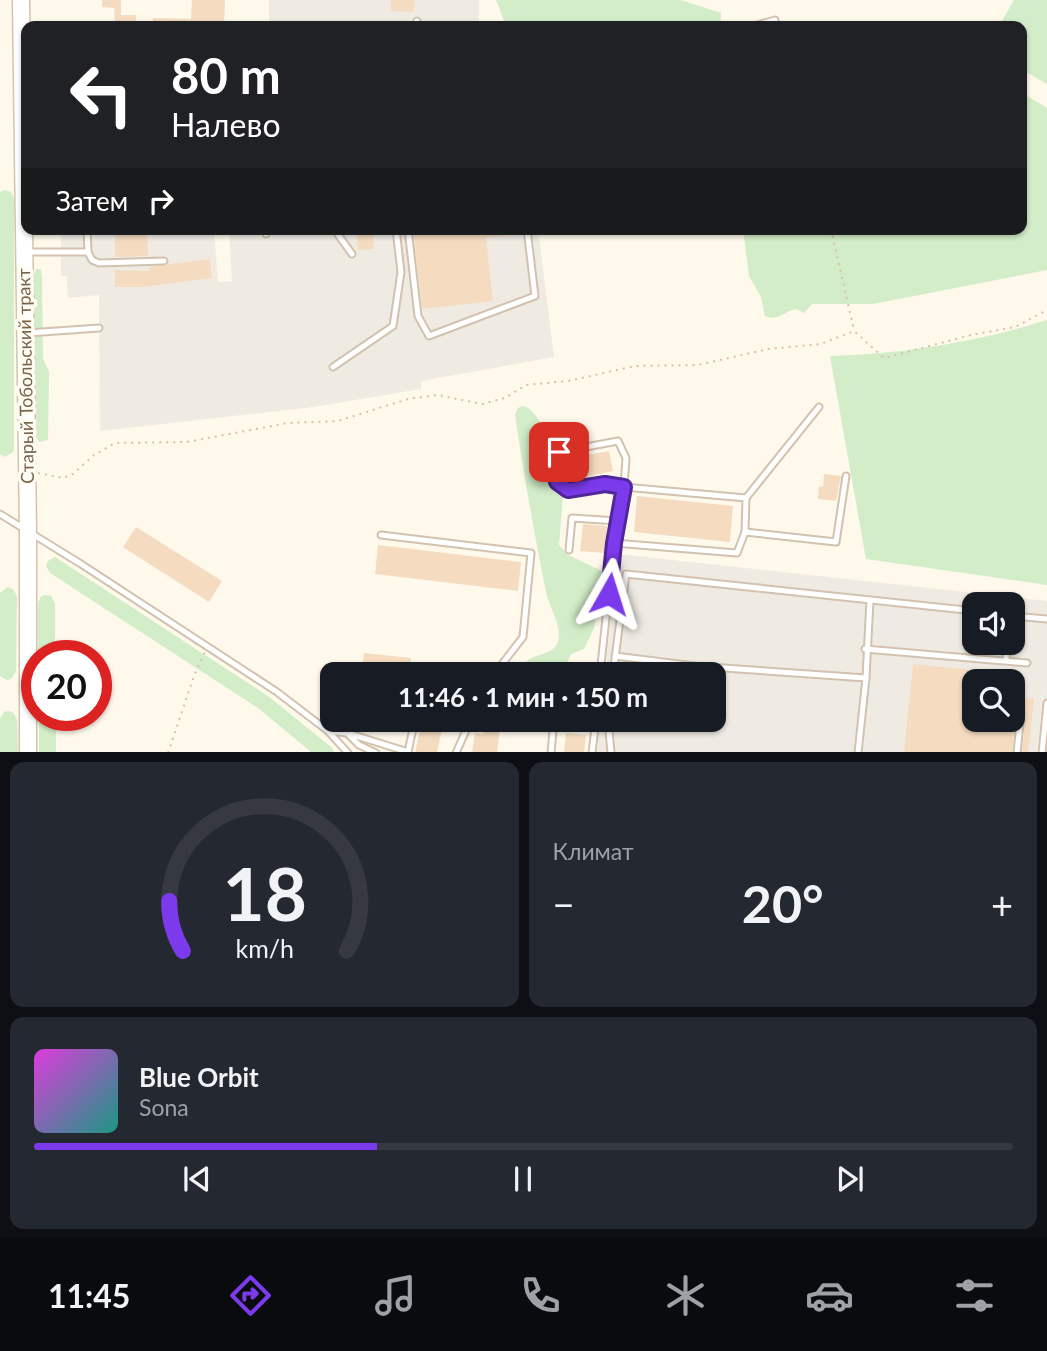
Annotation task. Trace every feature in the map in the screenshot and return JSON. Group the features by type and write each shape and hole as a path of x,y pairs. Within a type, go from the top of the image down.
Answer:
{"street":[{"name":"Старый Тобольский тракт","path":"21,0 22,21"},
{"name":"Старый Тобольский тракт","path":"25,235 28,752"}],"lane":[{"path":"87,235 88,252 92,260 99,263 164,261"},
{"path":"338,235 352,254"},
{"path":"333,367 393,326 401,272 397,235"},
{"path":"409,235 418,316 429,336 535,296 528,235"},
{"path":"24,252 88,252"},
{"path":"25,333 99,328"},
{"path":"614,543 737,553 745,532 747,498 819,407"},
{"path":"601,662 614,543 624,487 626,458 618,441 559,452 552,463 557,482 568,490 605,484 624,487 747,498"},
{"path":"745,532 836,542 846,476"},
{"path":"0,514 208,646 277,692 320,725"},
{"path":"569,550 572,518 618,521"},
{"path":"381,535 531,553 523,637 504,662"},
{"path":"614,662 626,573 962,610"},
{"path":"858,752 866,678 870,600"},
{"path":"1025,616 1047,619"},
{"path":"866,649 1027,663"},
{"path":"1006,655 1006,660"},
{"path":"615,656 695,666 866,678"},
{"path":"1042,752 1047,703"},
{"path":"329,732 348,752"},
{"path":"338,732 408,752 412,732"},
{"path":"456,752 465,732"},
{"path":"551,752 553,732"},
{"path":"592,752 594,732"},
{"path":"609,732 611,752"},
{"path":"1017,752 1019,732"},
{"path":"347,733 359,745 376,752"}],"path":[{"path":"832,235 854,331 884,358 971,335 1015,327 1047,310"},
{"path":"27,471 63,478 73,474 94,455 115,443 187,442 288,423 338,421 408,399 438,395 482,404 505,398 526,385 568,382 635,366 698,365 768,349 821,344 854,331"},
{"path":"168,752 194,676 208,646"}],"shaded area":[{"path":"269,0 479,0 479,21 269,21"},
{"path":"61,235 214,235 218,282 232,281 229,235 539,235 554,357 421,381 421,389 313,407 100,431 99,295 68,298 67,276 61,276"},
{"path":"618,554 965,592 962,592 962,655 1025,655 1025,599 1047,601 1047,752 1039,752 1044,684 1037,752 597,752 599,732 726,732 726,662 606,662"}],"green space":[{"path":"496,0 681,0 721,13 720,21 504,21"},
{"path":"1014,0 1047,0 1047,84 1027,73 1027,21 1002,21"},
{"path":"1027,96 1047,108 1047,270 873,304 812,304 804,313 796,309 769,318 765,316 761,297 749,276 744,235 1027,235"},
{"path":"0,192 11,192 14,198 14,448 13,452 5,457 0,454"},
{"path":"36,269 41,269 43,359 49,372 48,440 39,442 34,433 32,282"},
{"path":"1047,320 1047,585 866,559 830,356 940,346"},
{"path":"522,406 531,410 545,435 550,480 563,496 559,545 568,555 604,572 594,628 584,649 571,654 567,662 526,662 554,648 559,631 546,592 533,526 515,415"},
{"path":"55,557 268,696 334,752 311,752 258,708 50,573 46,566 48,561"},
{"path":"8,587 13,589 17,596 16,671 11,679 7,680 0,676 0,593"},
{"path":"41,596 51,596 55,603 55,640 38,640 38,603"},
{"path":"4,712 14,713 17,720 18,752 0,752 0,719"},
{"path":"39,731 56,731 56,752 39,752"}],"building":[{"path":"102,0 121,0 121,15 136,15 136,21 115,21 114,8 102,7"},
{"path":"192,0 225,0 224,21 153,21 153,18 191,19"},
{"path":"391,0 415,0 414,12 391,11"},
{"path":"115,235 147,235 148,256 115,257"},
{"path":"357,235 373,235 374,249 358,250"},
{"path":"414,235 508,235 486,238 493,301 422,309"},
{"path":"210,259 212,278 143,287 115,287 115,270 150,271 149,267"},
{"path":"609,451 613,471 571,480 567,459"},
{"path":"824,474 841,476 836,501 818,499"},
{"path":"637,496 733,506 730,542 634,532"},
{"path":"583,524 607,526 604,553 580,551"},
{"path":"136,527 222,581 209,602 123,547"},
{"path":"378,545 521,562 518,591 375,574"},
{"path":"364,653 411,658 411,662 363,662"},
{"path":"913,664 962,669 962,732 1014,732 1012,752 904,752"},
{"path":"1025,698 1034,699 1028,752 1022,752 1025,732"},
{"path":"419,732 441,732 437,752 415,752"},
{"path":"499,732 497,752 472,752 475,733"},
{"path":"566,733 586,735 584,752 564,752"}],"route":[{"path":"559,452 552,463 557,482 568,490 605,484 624,487 614,543 609,594"}]}
